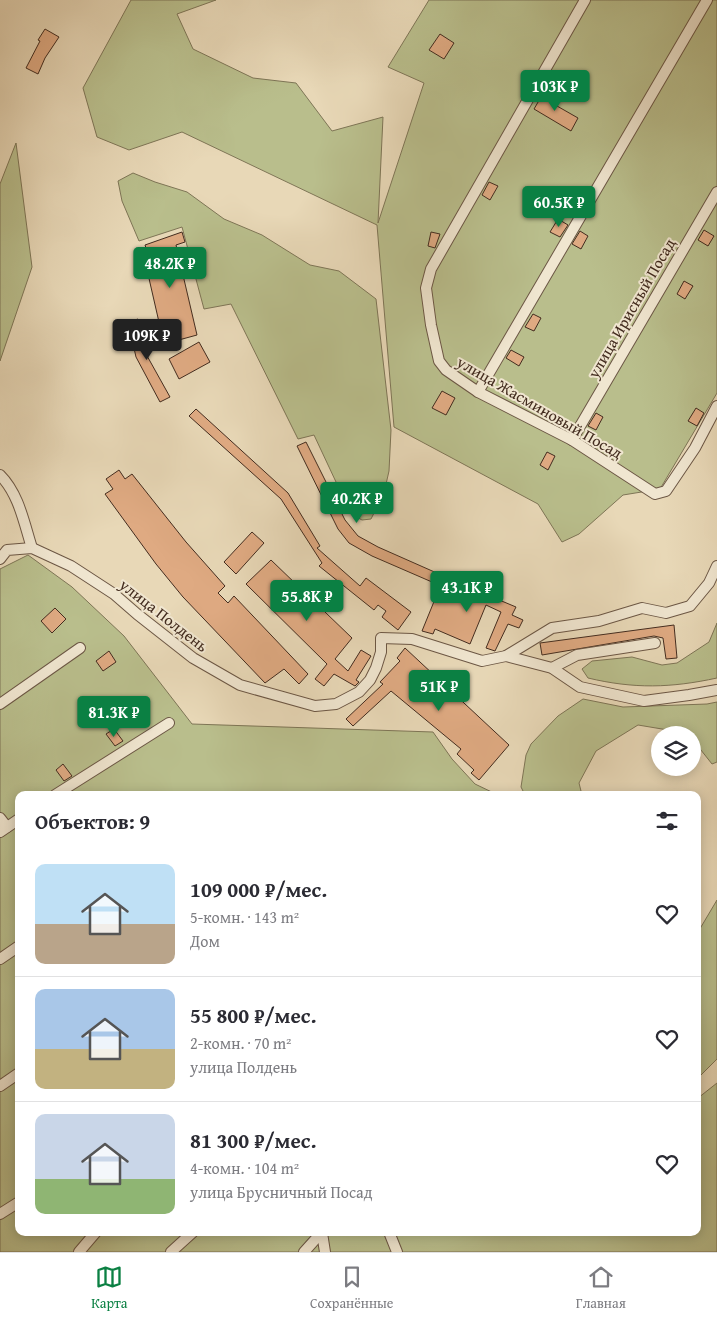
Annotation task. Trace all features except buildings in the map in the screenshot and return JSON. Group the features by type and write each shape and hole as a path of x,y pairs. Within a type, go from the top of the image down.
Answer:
{"street":[{"name":"улица Жасминовый Посад","path":"585,0 431,269 426,288 431,325 440,361 446,370 478,392 572,440 654,494 666,491 695,448 717,406"},
{"path":"478,392 707,0"},
{"name":"улица Ирисный Посад","path":"572,440 717,192"},
{"path":"0,475 5,480 20,508 32,548"},
{"name":"улица Полдень","path":"0,559 7,550 32,548 71,566 114,594 192,658 240,685 315,706 336,704 359,692 370,680 376,668 381,652 381,638 412,639 482,661 506,656 552,628 599,621 642,608 666,613 690,606 709,583 717,566"},
{"path":"552,668 577,655 656,643"},
{"path":"0,704 80,648"},
{"path":"506,656 552,668 580,687 644,701 717,690"},
{"path":"61,791 169,723"},
{"path":"0,818 3,829 15,822"},
{"path":"0,959 15,949"},
{"path":"0,1086 15,1076"},
{"path":"0,1214 15,1205"},
{"path":"79,1252 93,1236"},
{"path":"171,1252 189,1236"},
{"path":"304,1252 319,1236"},
{"path":"322,1236 325,1252"},
{"path":"390,1236 396,1252"}],"green space":[{"path":"131,0 216,0 177,14 193,49 253,78 296,83 332,131 383,117 378,223 424,83 388,67 429,0 717,0 717,393 660,489 623,495 579,534 562,542 538,504 394,427 377,225 182,132 129,150 97,137 83,88"},
{"path":"16,143 32,267 0,361 0,184"},
{"path":"133,173 187,192 224,219 262,235 310,265 339,271 376,299 391,430 389,471 384,493 371,519 362,520 351,514 314,435 298,439 231,304 204,309 182,227 139,241 122,201 118,181"},
{"path":"28,555 72,587 124,636 192,724 433,732 452,759 475,784 490,791 15,791 15,1236 701,1236 701,1096 717,1083 717,1252 0,1252 0,569"},
{"path":"717,623 717,678 684,684 652,686 621,684 588,678 582,669 592,661 632,657 662,665 677,663 709,642"},
{"path":"583,699 623,707 717,702 717,762 712,764 701,750 701,726 651,727 638,725 596,751 579,783 581,791 523,791 521,787 526,755 531,744 558,716"},
{"path":"717,900 717,1059 701,1075 701,927"}]}
